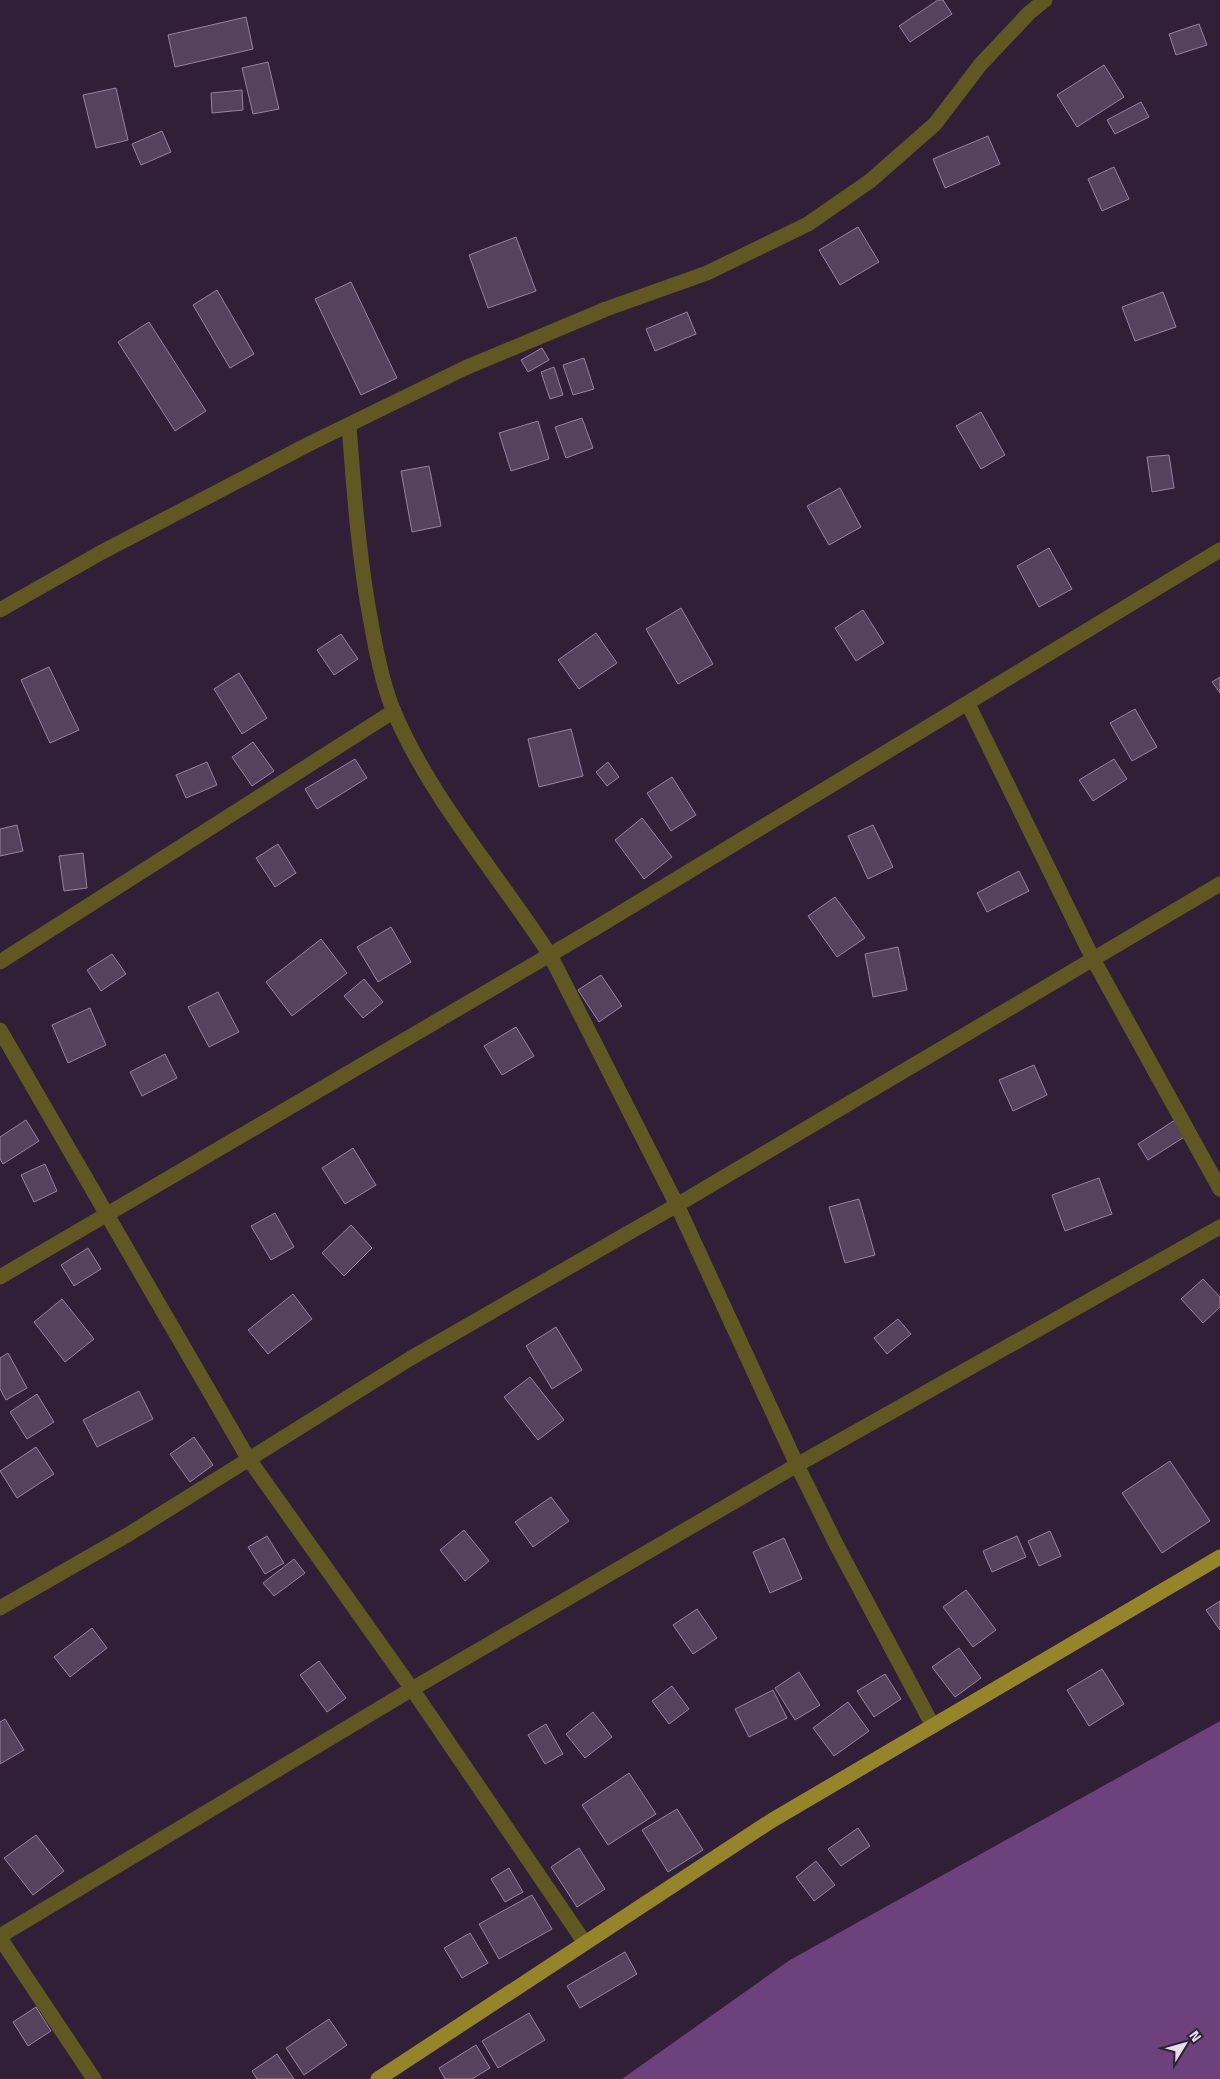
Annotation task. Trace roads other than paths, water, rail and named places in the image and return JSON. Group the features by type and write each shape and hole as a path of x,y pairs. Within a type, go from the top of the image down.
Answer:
{"main road":[{"path":"378,2079 770,1822 1220,1558"}],"street":[{"path":"0,610 102,552 349,424 465,368 606,309 706,274 808,224 870,181 935,124 980,65 1045,0"},
{"path":"349,424 356,528 369,614 378,658 394,712 440,799 550,954 676,1205 797,1465 837,1546 933,1726"},
{"path":"0,1278 550,954 968,704 1220,550"},
{"path":"968,704 1093,959 1220,1189"},
{"path":"0,962 394,712"},
{"path":"0,1608 128,1534 411,1358 676,1205 1220,884"},
{"path":"0,1030 248,1458 412,1689 585,1943"},
{"path":"94,2079 0,1937 412,1689 797,1465 1220,1227"}]}
